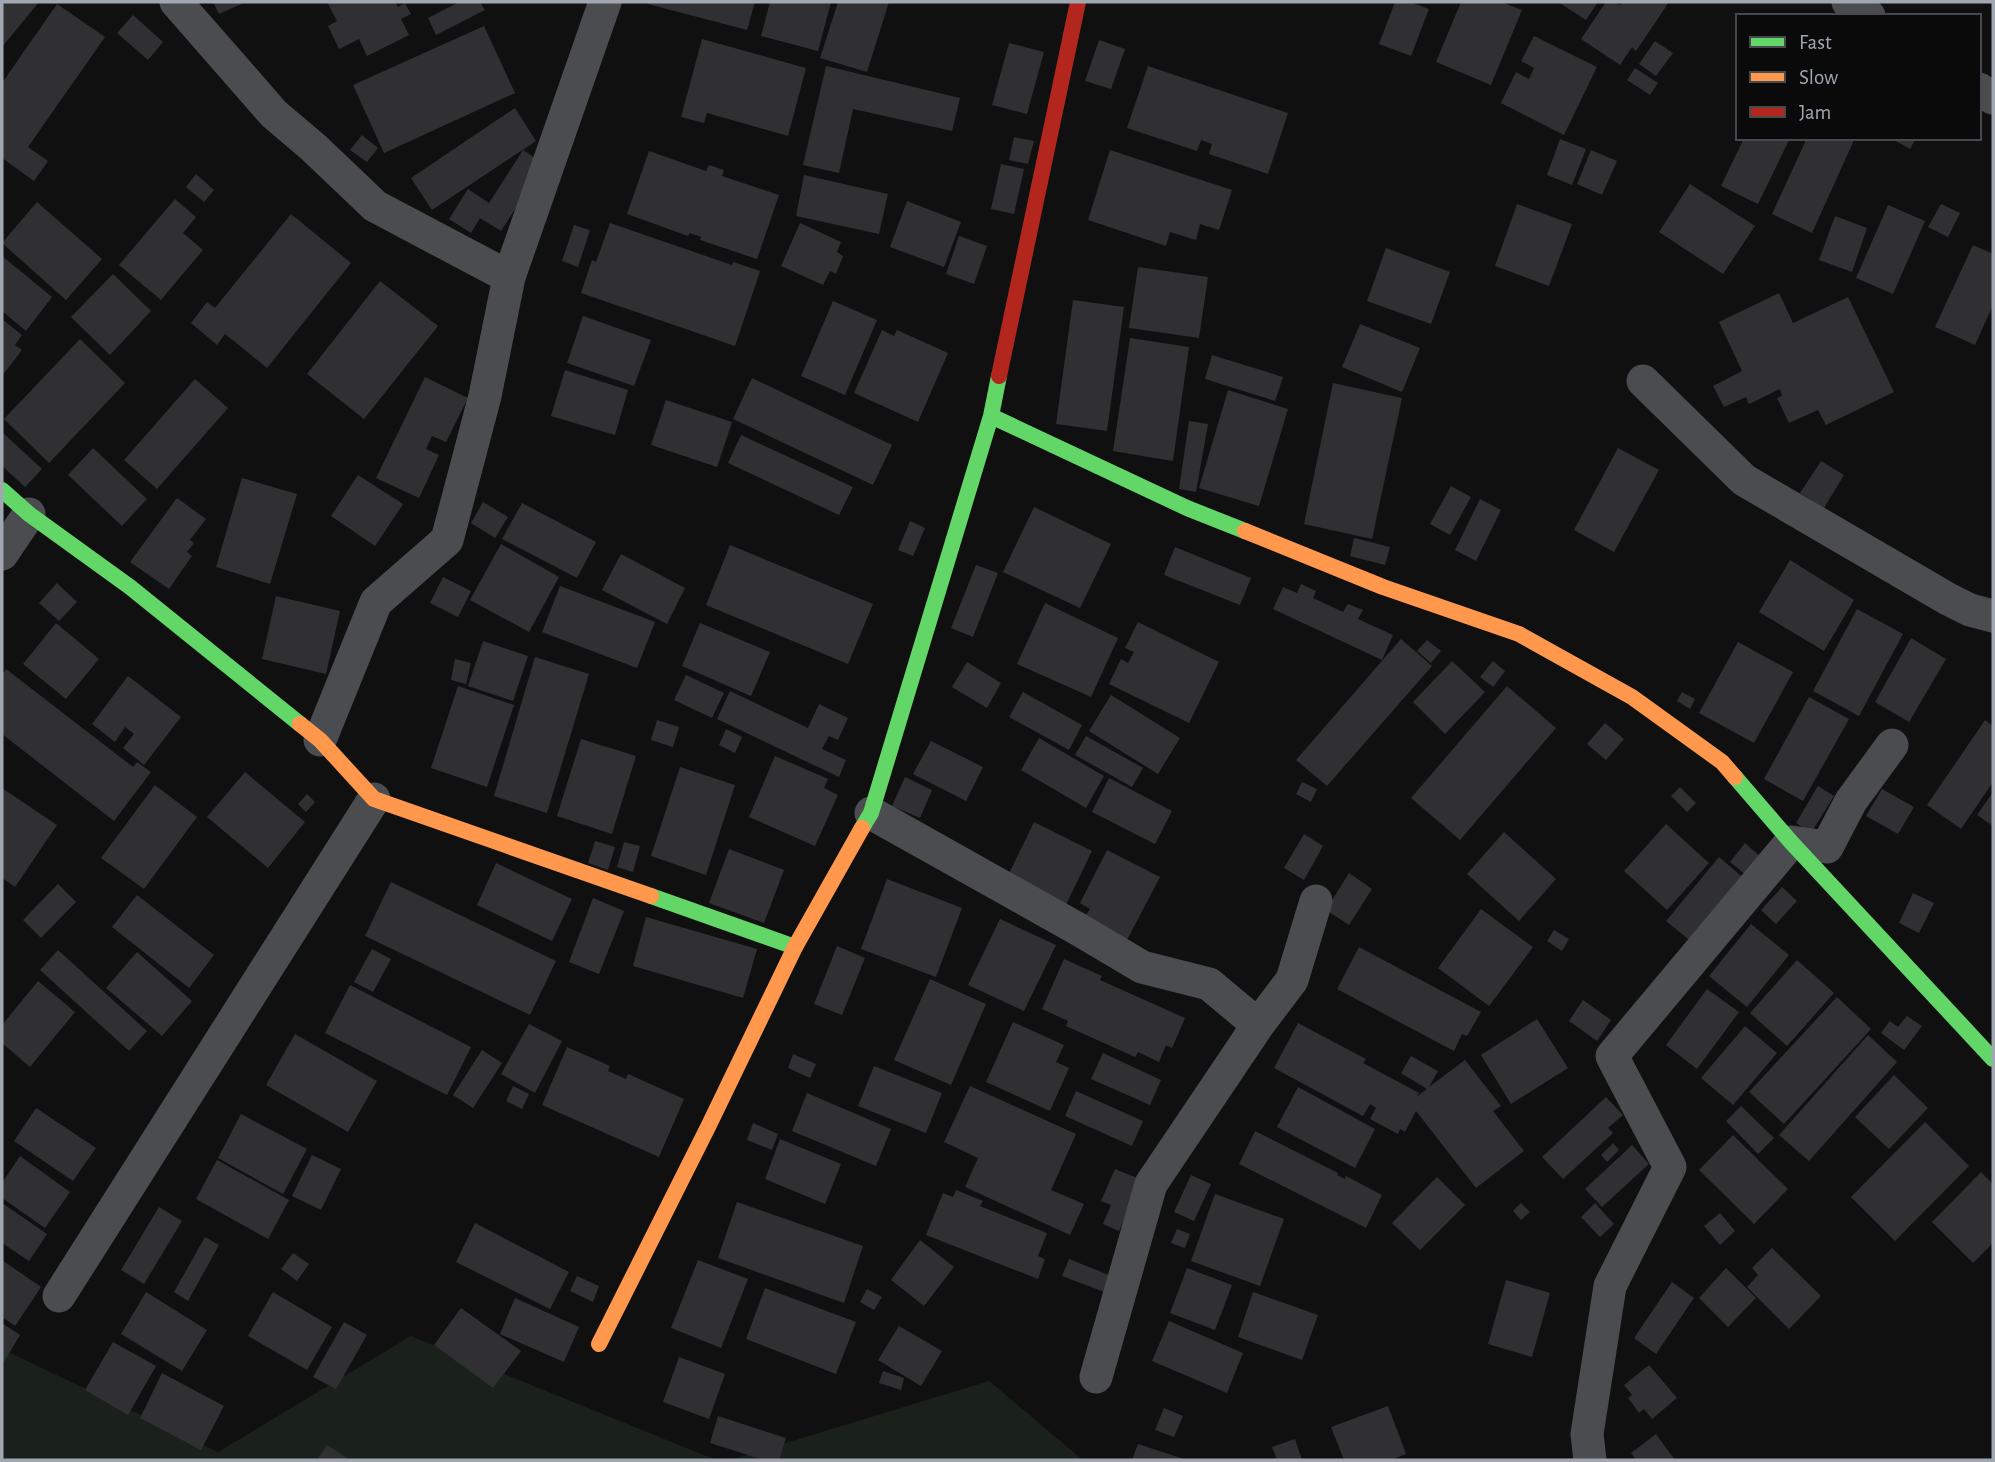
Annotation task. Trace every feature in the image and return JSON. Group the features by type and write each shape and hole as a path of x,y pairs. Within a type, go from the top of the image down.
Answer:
{"street":[{"path":"176,2 274,114 375,205 509,277"},
{"path":"320,740 376,602 447,540 485,396 509,277 606,2"},
{"path":"599,1344 709,1125 794,947 871,813 991,416 1078,2"},
{"path":"1848,2 1866,14"},
{"path":"1643,381 1744,480 1948,599 1970,610 1993,615"},
{"path":"991,416 1187,508 1383,587 1519,634 1632,697 1722,762 1791,842 1993,1059"},
{"path":"2,490 29,514 130,587 320,740 374,799 794,947"},
{"path":"2,554 29,514"},
{"path":"1791,842 1827,847 1851,801 1892,745"},
{"path":"59,1296 374,799"},
{"path":"871,813 1142,967 1209,984 1258,1025"},
{"path":"1590,1460 1587,1434 1610,1286 1670,1167 1612,1056 1791,842"},
{"path":"1096,1377 1151,1184 1258,1025 1292,980 1316,901"}],"shaded area":[{"path":"411,1336 716,1460 2,1460 2,1349 218,1452"},
{"path":"989,1381 1083,1460 730,1460"}],"building":[{"path":"2,2 39,2 2,47"},
{"path":"213,2 246,2 219,14"},
{"path":"327,2 395,2 398,7 405,3 411,14 401,19 409,35 367,56 359,39 339,49 328,26 337,21"},
{"path":"459,2 480,2 485,10 436,35 428,18"},
{"path":"648,2 755,2 747,30"},
{"path":"770,2 831,2 818,51 761,36"},
{"path":"838,2 889,2 867,72 820,58"},
{"path":"1395,2 1410,2 1429,9 1411,56 1379,44"},
{"path":"1461,2 1501,2 1522,10 1491,85 1436,62"},
{"path":"1558,2 1598,2 1586,20"},
{"path":"1606,2 1620,5 1623,2 1669,2 1636,51 1632,47 1620,65 1581,39"},
{"path":"57,4 105,37 28,147 48,161 34,181 2,158 2,83"},
{"path":"133,15 163,42 148,60 117,33"},
{"path":"484,26 515,93 384,153 353,85"},
{"path":"1534,36 1597,67 1564,135 1501,103 1516,72 1529,79 1534,68 1521,61"},
{"path":"702,39 806,68 788,136 707,113 704,123 681,117"},
{"path":"1099,40 1125,49 1111,89 1085,81"},
{"path":"1655,41 1673,53 1656,76 1639,64"},
{"path":"1009,43 1044,52 1027,114 992,105"},
{"path":"826,66 960,98 952,131 853,109 839,173 803,165"},
{"path":"1148,66 1288,113 1268,174 1209,154 1212,144 1201,140 1197,151 1127,128"},
{"path":"1635,68 1658,83 1650,95 1627,80"},
{"path":"515,108 536,141 432,210 411,178"},
{"path":"362,135 378,148 367,162 350,150"},
{"path":"1014,137 1034,141 1028,164 1009,160"},
{"path":"1560,139 1586,149 1572,185 1547,175"},
{"path":"1743,140 1789,140 1758,204 1721,186"},
{"path":"1806,140 1854,140 1812,233 1772,214"},
{"path":"1894,140 1915,140 1910,149"},
{"path":"523,150 544,164 501,231 480,218 471,233 449,219 468,189 489,203"},
{"path":"1110,150 1232,190 1219,230 1200,224 1196,240 1170,232 1166,246 1088,220"},
{"path":"1591,150 1617,161 1602,195 1577,184"},
{"path":"649,151 706,171 709,165 724,170 722,176 779,195 757,259 700,240 701,237 690,233 688,236 627,214"},
{"path":"1001,164 1024,169 1014,214 991,209"},
{"path":"196,174 214,190 204,202 186,187"},
{"path":"804,175 888,194 879,234 796,216"},
{"path":"1690,184 1755,226 1723,274 1659,232"},
{"path":"175,199 196,217 183,233 203,250 161,300 119,265"},
{"path":"907,201 961,222 944,267 890,247"},
{"path":"37,202 102,259 66,300 2,243"},
{"path":"1517,204 1572,224 1549,286 1495,266"},
{"path":"1941,204 1960,213 1948,237 1928,227"},
{"path":"1888,205 1925,221 1893,294 1856,278"},
{"path":"291,214 351,263 267,368 225,334 217,345 191,323 207,302 215,308"},
{"path":"1835,216 1867,228 1852,272 1819,260"},
{"path":"610,223 732,265 733,262 760,271 735,346 581,293 592,260 596,262"},
{"path":"800,223 841,242 837,252 843,256 836,274 830,271 823,285 781,266"},
{"path":"574,225 590,230 578,267 562,261"},
{"path":"959,236 987,246 974,284 946,274"},
{"path":"1973,245 1993,254 1993,305 1975,345 1935,327"},
{"path":"1386,248 1450,272 1431,324 1367,301"},
{"path":"2,256 52,297 26,331 2,311"},
{"path":"1138,267 1208,277 1199,338 1129,328"},
{"path":"113,274 151,311 110,355 71,317"},
{"path":"380,281 438,326 364,419 307,374"},
{"path":"1779,293 1793,323 1848,297 1894,392 1826,425 1818,410 1789,423 1777,398 1782,396 1780,389 1749,404 1746,397 1724,407 1713,386 1742,371 1719,322"},
{"path":"1073,300 1124,307 1107,431 1056,424"},
{"path":"833,301 877,320 845,395 801,376"},
{"path":"583,316 651,340 634,386 567,363"},
{"path":"2,319 22,335 15,345 22,350 2,376"},
{"path":"1360,324 1420,348 1402,392 1342,367"},
{"path":"882,330 894,336 897,330 948,353 918,422 854,393"},
{"path":"1130,338 1189,347 1173,461 1113,451"},
{"path":"80,339 125,383 49,463 4,419"},
{"path":"1212,355 1283,377 1275,401 1205,379"},
{"path":"565,370 628,390 615,435 551,416"},
{"path":"425,377 468,398 446,442 432,436 426,449 439,455 419,498 376,478"},
{"path":"752,378 892,445 873,485 733,419"},
{"path":"195,379 228,408 157,489 124,460"},
{"path":"1333,383 1402,398 1372,539 1304,524"},
{"path":"1228,390 1288,409 1259,506 1199,488"},
{"path":"666,400 732,422 717,467 651,445"},
{"path":"1189,421 1208,424 1196,492 1179,489"},
{"path":"2,432 42,469 25,487 2,466"},
{"path":"741,435 853,487 839,515 728,463"},
{"path":"93,448 147,499 122,526 68,475"},
{"path":"1618,448 1659,470 1614,552 1574,530"},
{"path":"1821,461 1844,475 1824,508 1800,493"},
{"path":"358,475 403,504 375,546 331,516"},
{"path":"242,478 297,494 270,584 216,567"},
{"path":"1451,486 1471,497 1450,535 1430,524"},
{"path":"177,498 206,519 190,540 194,543 187,552 192,556 169,589 130,562"},
{"path":"1480,499 1501,510 1476,561 1455,550"},
{"path":"483,502 508,517 495,538 471,523"},
{"path":"522,503 596,542 577,578 502,539"},
{"path":"1034,507 1111,544 1080,608 1003,572"},
{"path":"910,521 925,528 913,556 898,550"},
{"path":"1354,538 1390,547 1385,565 1350,556"},
{"path":"501,544 559,577 529,632 470,600"},
{"path":"730,545 873,604 848,664 706,605"},
{"path":"1175,547 1251,578 1240,605 1164,575"},
{"path":"621,554 685,588 667,624 602,590"},
{"path":"1790,560 1854,600 1824,651 1759,612"},
{"path":"976,565 998,573 973,637 951,628"},
{"path":"443,577 471,591 458,617 430,603"},
{"path":"57,583 77,602 59,621 39,603"},
{"path":"1301,584 1316,591 1313,598 1343,612 1348,604 1363,610 1358,619 1393,635 1382,660 1273,609 1283,587 1297,593"},
{"path":"560,586 655,622 637,668 542,632"},
{"path":"276,596 340,611 326,674 262,659"},
{"path":"1045,603 1118,638 1091,697 1017,664"},
{"path":"1857,609 1903,634 1859,716 1813,691"},
{"path":"1138,622 1219,662 1189,723 1109,684 1121,659 1128,663 1134,652 1125,648"},
{"path":"56,623 99,659 66,699 23,664"},
{"path":"700,623 770,652 751,696 682,666"},
{"path":"1911,638 1946,659 1909,722 1875,702"},
{"path":"1401,639 1432,666 1327,786 1296,760"},
{"path":"1427,640 1441,651 1431,663 1417,651"},
{"path":"483,641 528,656 513,701 468,686"},
{"path":"1738,642 1793,672 1754,743 1699,713"},
{"path":"535,657 589,674 547,813 494,796"},
{"path":"455,659 471,663 466,684 451,680"},
{"path":"1452,661 1485,692 1445,734 1413,702"},
{"path":"1493,661 1505,671 1493,687 1480,677"},
{"path":"967,662 1001,683 987,708 952,687"},
{"path":"6,669 133,767 137,762 151,772 114,821 2,734 2,675"},
{"path":"686,675 724,693 712,718 674,700"},
{"path":"128,676 181,717 144,765 123,748 134,734 125,727 115,742 92,724"},
{"path":"458,686 514,705 487,787 431,768"},
{"path":"1507,686 1556,728 1460,840 1411,798"},
{"path":"730,691 808,728 819,704 848,718 838,740 829,736 822,749 846,760 839,777 717,719"},
{"path":"1023,692 1082,725 1069,750 1009,717"},
{"path":"1682,692 1695,699 1690,709 1677,701"},
{"path":"1111,695 1180,738 1158,774 1089,731"},
{"path":"1809,697 1849,719 1803,801 1764,779"},
{"path":"657,720 679,727 673,747 651,740"},
{"path":"1985,720 1993,726 1993,782 1961,829 1927,805"},
{"path":"1605,723 1624,739 1606,760 1587,744"},
{"path":"726,729 742,737 735,753 719,745"},
{"path":"1086,736 1143,768 1132,787 1075,755"},
{"path":"1039,738 1104,776 1086,808 1021,770"},
{"path":"581,739 636,756 612,834 557,816"},
{"path":"931,741 983,767 966,801 913,774"},
{"path":"775,756 828,779 824,788 838,795 815,846 749,817"},
{"path":"680,767 735,785 706,875 651,856"},
{"path":"245,772 305,822 268,868 207,817"},
{"path":"905,777 932,790 920,818 892,806"},
{"path":"1109,778 1172,811 1155,844 1092,812"},
{"path":"1302,782 1317,789 1311,802 1296,794"},
{"path":"155,785 197,817 144,889 101,858"},
{"path":"1818,786 1834,796 1811,833 1796,823"},
{"path":"1680,787 1696,803 1687,812 1671,796"},
{"path":"2,788 57,825 15,887 2,878"},
{"path":"1882,789 1914,807 1898,834 1866,816"},
{"path":"1993,792 1993,826 1977,815"},
{"path":"307,794 315,802 306,812 298,804"},
{"path":"1034,822 1092,851 1062,913 1004,884"},
{"path":"1666,824 1709,863 1667,910 1624,871"},
{"path":"1504,832 1556,879 1519,921 1467,874"},
{"path":"1304,834 1323,846 1304,880 1284,868"},
{"path":"595,841 615,847 608,870 588,863"},
{"path":"624,842 640,846 633,872 617,867"},
{"path":"1745,843 1761,857 1746,875 1730,862"},
{"path":"729,849 784,870 764,923 709,903"},
{"path":"1107,850 1160,877 1127,940 1084,918 1090,909 1080,903"},
{"path":"1719,857 1746,880 1693,943 1666,921"},
{"path":"496,863 572,899 552,941 477,905"},
{"path":"1349,873 1372,889 1349,925 1326,910"},
{"path":"887,879 962,908 936,977 861,949"},
{"path":"391,882 556,961 530,1015 365,936"},
{"path":"58,884 76,902 41,938 23,920"},
{"path":"1782,887 1797,901 1776,924 1761,910"},
{"path":"1913,893 1934,903 1919,933 1899,923"},
{"path":"137,895 214,955 189,988 112,927"},
{"path":"593,898 624,911 599,974 569,962"},
{"path":"1481,909 1533,947 1489,1006 1438,968"},
{"path":"646,917 757,949 743,998 633,966"},
{"path":"1000,919 1056,945 1024,1011 968,985"},
{"path":"1751,924 1789,955 1747,1007 1709,976"},
{"path":"1554,930 1569,939 1562,951 1547,941"},
{"path":"837,946 865,958 842,1015 814,1004"},
{"path":"1359,947 1481,1012 1467,1036 1462,1034 1454,1051 1337,989"},
{"path":"372,949 391,959 373,992 354,982"},
{"path":"58,950 147,1031 129,1051 40,970"},
{"path":"137,952 192,1001 162,1036 106,988"},
{"path":"1064,959 1102,976 1100,980 1185,1018 1172,1048 1166,1045 1159,1062 1138,1052 1135,1057 1066,1026 1068,1021 1042,1009"},
{"path":"1797,960 1834,993 1787,1046 1750,1013"},
{"path":"930,979 986,1004 951,1085 894,1060"},
{"path":"38,981 75,1012 30,1067 2,1043 2,1025"},
{"path":"350,985 471,1047 447,1095 325,1033"},
{"path":"1707,989 1739,1012 1697,1069 1666,1045"},
{"path":"1837,997 1871,1029 1784,1124 1749,1092"},
{"path":"1583,1000 1611,1020 1597,1041 1569,1021"},
{"path":"1907,1016 1922,1026 1904,1050 1881,1033 1890,1021 1898,1027"},
{"path":"1537,1019 1568,1068 1511,1104 1481,1055"},
{"path":"1013,1022 1064,1045 1056,1062 1069,1068 1050,1111 986,1082"},
{"path":"1298,1023 1366,1059 1363,1063 1419,1093 1416,1097 1427,1089 1401,1073 1411,1056 1438,1071 1429,1087 1465,1060 1501,1106 1493,1111 1524,1151 1476,1188 1416,1111 1405,1132 1400,1129 1398,1134 1370,1119 1376,1108 1370,1104 1363,1116 1274,1068"},
{"path":"529,1024 562,1041 535,1093 501,1074"},
{"path":"1745,1026 1777,1053 1733,1105 1701,1078"},
{"path":"295,1034 377,1081 348,1132 266,1085"},
{"path":"1868,1035 1897,1062 1809,1161 1779,1135"},
{"path":"567,1047 610,1066 608,1071 626,1079 628,1074 684,1099 659,1157 542,1105"},
{"path":"482,1050 502,1063 473,1108 453,1095"},
{"path":"1103,1053 1161,1080 1150,1105 1091,1079"},
{"path":"793,1054 816,1064 810,1078 788,1068"},
{"path":"874,1066 942,1093 926,1133 858,1106"},
{"path":"1894,1075 1928,1108 1889,1149 1855,1117"},
{"path":"513,1086 529,1094 522,1109 506,1101"},
{"path":"970,1086 1076,1134 1051,1190 1084,1204 1070,1235 965,1187 978,1158 944,1142"},
{"path":"1298,1087 1375,1129 1355,1168 1277,1127"},
{"path":"1076,1091 1143,1121 1132,1146 1065,1116"},
{"path":"807,1093 891,1129 876,1166 792,1131"},
{"path":"1606,1097 1623,1115 1608,1128 1613,1133 1563,1179 1542,1157"},
{"path":"1741,1106 1774,1138 1758,1154 1726,1121"},
{"path":"36,1108 96,1148 73,1181 14,1141"},
{"path":"241,1114 307,1149 283,1194 218,1158"},
{"path":"1925,1122 1969,1166 1895,1241 1851,1197"},
{"path":"753,1123 778,1134 772,1150 747,1140"},
{"path":"1255,1131 1338,1173 1337,1175 1345,1179 1346,1176 1382,1195 1366,1228 1239,1164"},
{"path":"1733,1135 1788,1189 1754,1224 1699,1170"},
{"path":"780,1139 841,1164 825,1204 765,1179"},
{"path":"1613,1143 1619,1150 1607,1162 1601,1155"},
{"path":"1632,1145 1649,1164 1602,1207 1585,1189"},
{"path":"312,1155 341,1169 321,1210 292,1196"},
{"path":"20,1156 70,1192 45,1228 2,1198 2,1183"},
{"path":"217,1160 289,1200 268,1239 196,1199"},
{"path":"1115,1169 1142,1180 1119,1231 1103,1224 1111,1205 1101,1201"},
{"path":"1981,1172 1993,1184 1993,1243 1973,1263 1932,1222"},
{"path":"1191,1175 1211,1184 1194,1221 1174,1212"},
{"path":"1437,1177 1465,1205 1420,1250 1392,1223"},
{"path":"956,1190 983,1201 980,1206 1047,1233 1038,1256 1045,1259 1038,1279 926,1235 943,1193 953,1197"},
{"path":"1215,1194 1284,1219 1260,1286 1191,1261"},
{"path":"737,1202 863,1246 844,1303 718,1258"},
{"path":"2,1203 47,1234 29,1261 2,1243"},
{"path":"1521,1203 1530,1212 1521,1220 1513,1211"},
{"path":"1595,1203 1614,1224 1600,1237 1581,1217"},
{"path":"159,1207 182,1221 144,1284 121,1270"},
{"path":"1720,1213 1735,1231 1720,1245 1704,1226"},
{"path":"475,1223 569,1272 550,1309 456,1262"},
{"path":"1177,1229 1190,1234 1185,1248 1171,1243"},
{"path":"205,1237 219,1245 188,1301 174,1292"},
{"path":"920,1240 954,1267 924,1306 891,1280"},
{"path":"1772,1248 1821,1296 1789,1329 1747,1287 1758,1275 1752,1268"},
{"path":"293,1253 309,1264 297,1281 281,1269"},
{"path":"1069,1259 1114,1277 1107,1293 1062,1276"},
{"path":"2,1260 41,1287 15,1326 2,1317"},
{"path":"698,1260 748,1279 721,1348 671,1328"},
{"path":"1187,1268 1232,1285 1215,1330 1170,1313"},
{"path":"1726,1268 1756,1298 1728,1327 1699,1298"},
{"path":"577,1276 599,1286 593,1302 570,1291"},
{"path":"1506,1280 1550,1293 1532,1357 1488,1344"},
{"path":"1672,1282 1694,1298 1656,1354 1634,1338"},
{"path":"765,1288 856,1322 836,1374 746,1339"},
{"path":"867,1289 882,1297 874,1310 860,1302"},
{"path":"146,1292 207,1330 182,1371 121,1334"},
{"path":"273,1292 332,1327 307,1370 248,1336"},
{"path":"1253,1292 1318,1315 1302,1360 1238,1337"},
{"path":"515,1298 579,1327 564,1362 500,1334"},
{"path":"461,1308 521,1351 493,1388 434,1345"},
{"path":"1169,1321 1243,1353 1227,1393 1152,1361"},
{"path":"344,1322 367,1335 336,1389 313,1377"},
{"path":"2,1323 20,1335 2,1365"},
{"path":"899,1326 942,1351 921,1386 878,1360"},
{"path":"113,1342 156,1366 128,1415 85,1390"},
{"path":"679,1357 725,1374 709,1419 663,1402"},
{"path":"1649,1365 1677,1398 1652,1419 1644,1409 1639,1413 1628,1398 1632,1395 1624,1385"},
{"path":"883,1371 904,1378 901,1390 879,1383"},
{"path":"162,1373 224,1406 201,1450 140,1418"},
{"path":"1388,1406 1406,1454 1391,1460 1344,1460 1331,1427"},
{"path":"1164,1408 1183,1416 1174,1437 1155,1430"},
{"path":"718,1416 786,1438 779,1460 764,1460 710,1443"},
{"path":"1656,1434 1675,1460 1636,1460 1631,1453"},
{"path":"1295,1439 1302,1460 1277,1460 1272,1447"},
{"path":"1138,1444 1187,1460 1132,1460"},
{"path":"327,1445 350,1460 317,1460"}],"traffic: fast":[{"path":"862,828 871,813 991,416 999,376"},
{"path":"991,416 1187,508 1245,531"},
{"path":"2,490 29,514 130,587 300,724"},
{"path":"1735,777 1791,842 1993,1059"},
{"path":"651,896 795,947"}],"traffic: slow":[{"path":"1245,531 1383,587 1519,634 1632,697 1722,762 1735,777"},
{"path":"300,724 320,740 374,799 651,896"},
{"path":"599,1344 795,947 862,828"}],"traffic: jam":[{"path":"999,376 1078,2"}]}
